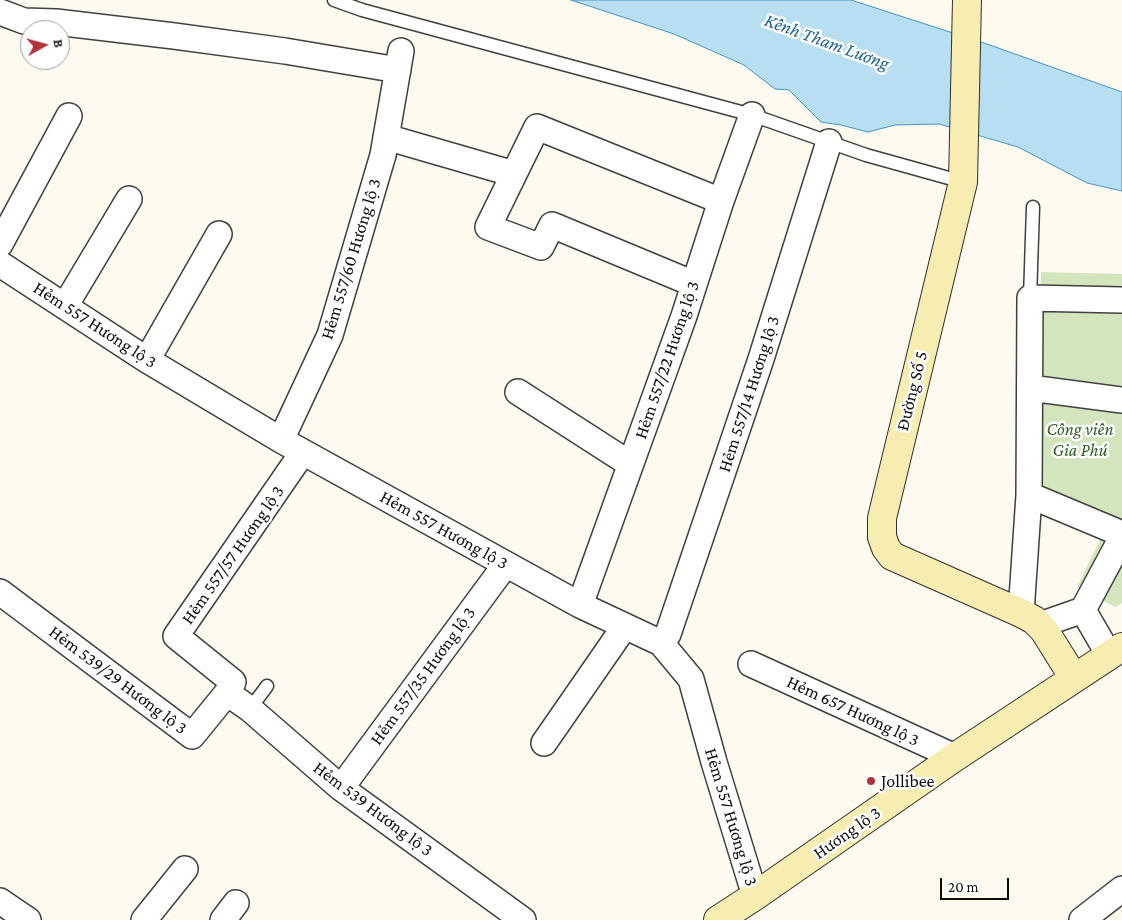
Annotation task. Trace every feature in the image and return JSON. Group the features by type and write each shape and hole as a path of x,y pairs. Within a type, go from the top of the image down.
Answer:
{"street":[{"name":"Đường Số 5","path":"966,0 963,182 882,518 882,536 886,548 892,556 1030,619"},
{"name":"Hẻm 557/60 Hương lộ 3","path":"0,12 24,21 56,22 285,51 399,61 383,155 330,335 281,440"},
{"name":"Hẻm 557/22 Hương lộ 3","path":"580,605 752,115"},
{"path":"0,244 69,116"},
{"path":"694,284 552,225 541,247 488,227 538,127 721,200"},
{"path":"386,136 514,174"},
{"name":"Hẻm 557/14 Hương lộ 3","path":"661,643 668,634 761,359 829,142"},
{"path":"64,306 129,199"},
{"path":"147,360 219,234"},
{"name":"Hẻm 557 Hương lộ 3","path":"0,264 147,360 281,440 580,605 661,643 691,679 755,896"},
{"path":"1074,678 1030,619 1030,298 1122,300"},
{"path":"1030,388 1122,400"},
{"path":"518,392 630,464"},
{"name":"Hẻm 557/57 Hương lộ 3","path":"227,693 233,682 176,636 303,452"},
{"path":"1029,495 1120,532 1083,610"},
{"name":"Hẻm 557/35 Hương lộ 3","path":"342,788 506,564"},
{"name":"Hẻm 539/29 Hương lộ 3","path":"0,592 192,736 227,693"},
{"path":"1030,619 1083,610"},
{"path":"1083,610 1110,654"},
{"path":"544,743 625,626"},
{"name":"Hương lộ 3","path":"718,920 955,757 1110,654"},
{"name":"Hẻm 657 Hương lộ 3","path":"751,664 955,757"},
{"name":"Hẻm 539 Hương lộ 3","path":"227,693 250,709 342,788 523,920"},
{"path":"144,920 185,869"},
{"path":"1097,916 1122,889"},
{"path":"0,901 28,920"}],"lane":[{"path":"334,0 362,10 752,115 866,155 963,182"},
{"path":"1030,298 1034,207"},
{"path":"250,709 268,686"}],"green space":[{"name":"Công viên Gia Phú","path":"1041,272 1122,274 1122,603 1115,607 1077,587 1103,534 1038,493"}],"water":[{"name":"Kênh Tham Lương","path":"571,0 851,0 987,44 1122,92 1122,191 1087,183 1018,147 939,124 895,125 868,132 821,122 789,90 775,89 744,65 674,34"}],"place":[{"name":"Jollibee","path":"871,781"}]}
